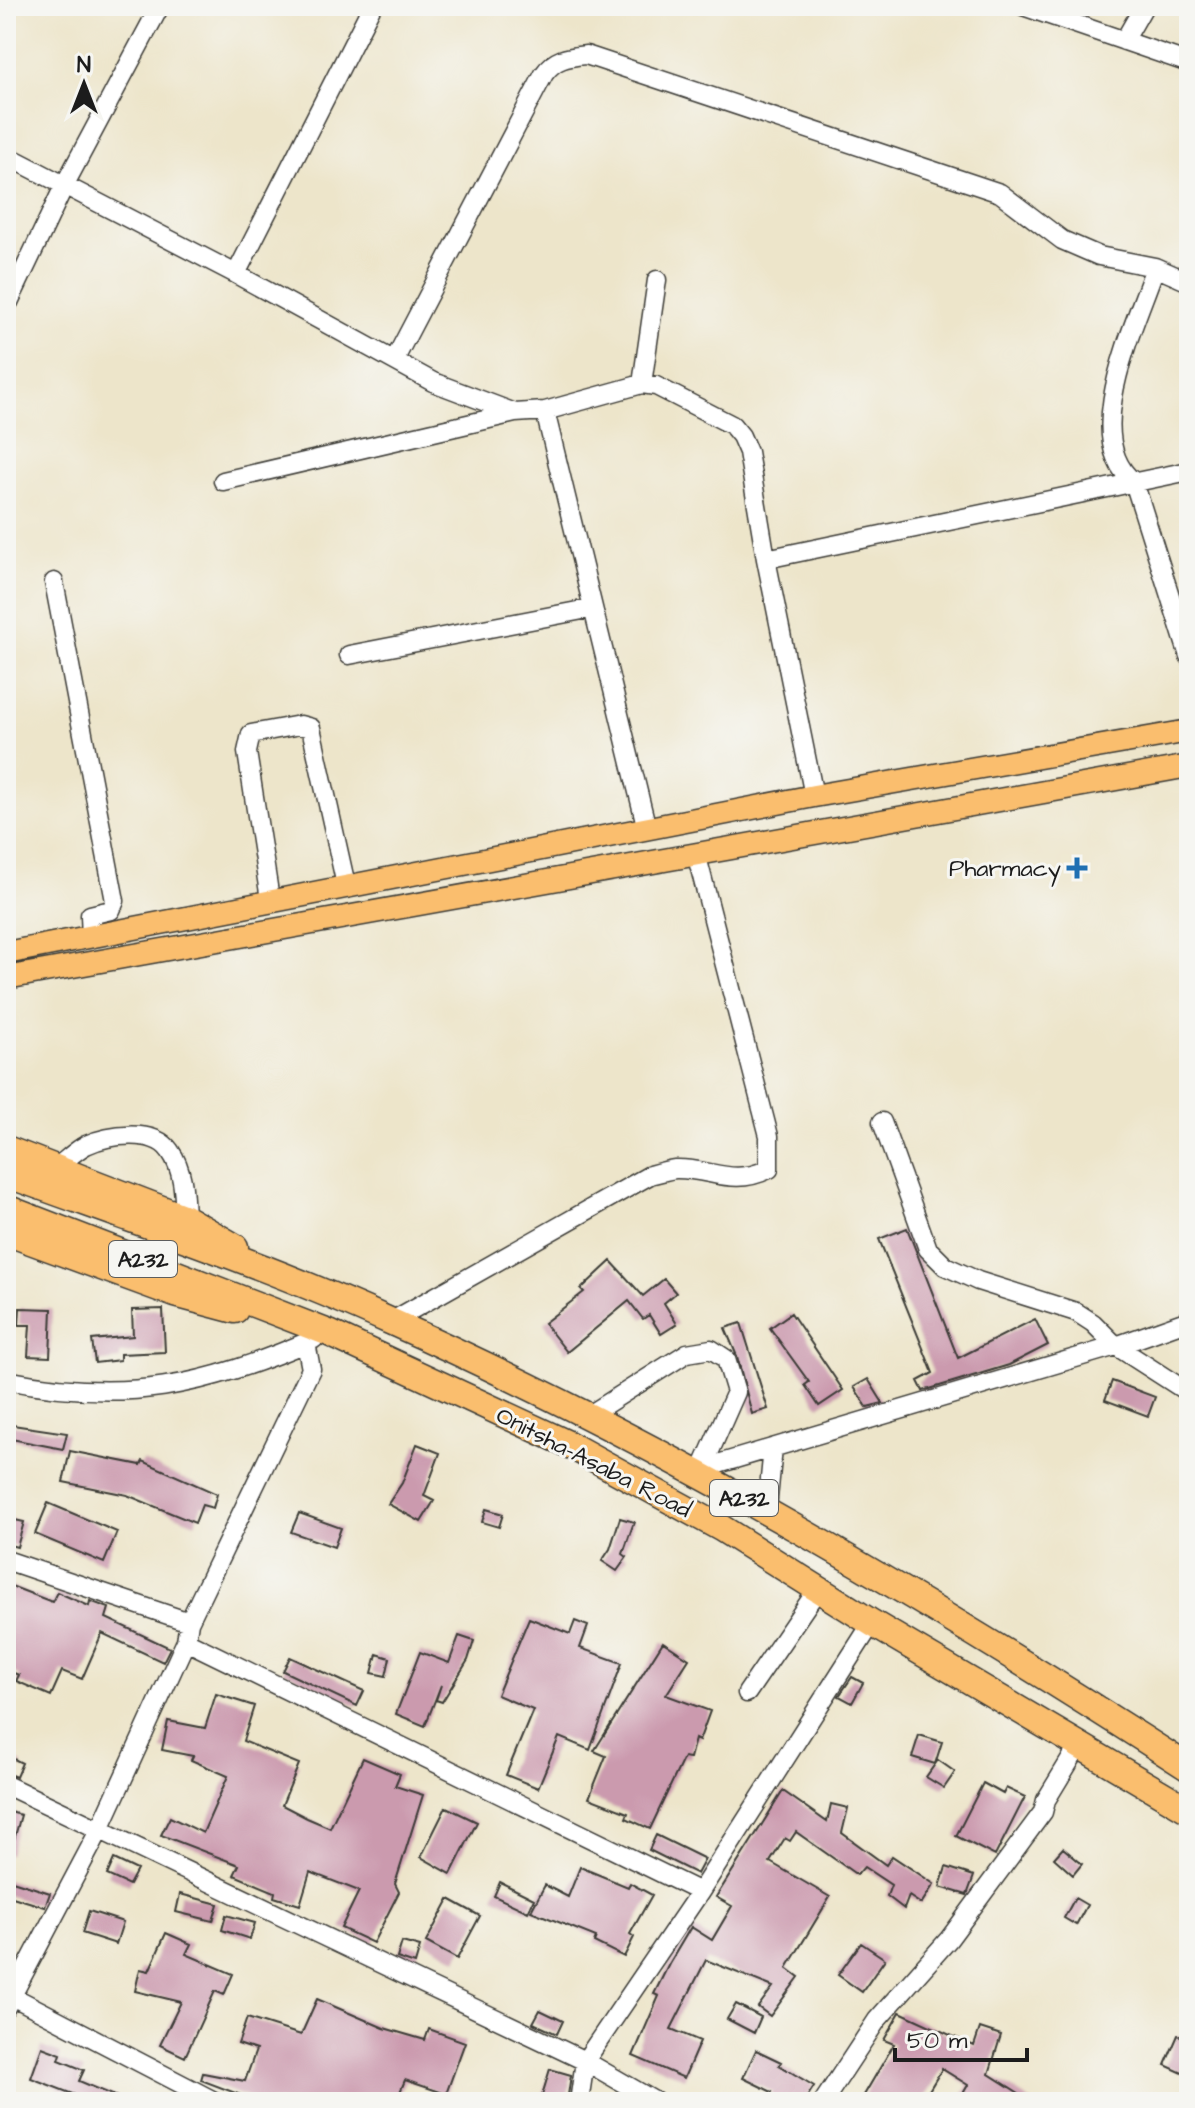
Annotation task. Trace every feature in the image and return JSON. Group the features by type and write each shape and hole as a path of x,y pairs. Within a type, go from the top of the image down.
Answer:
{"highway":[{"path":"6,1149 185,1218 275,1273"},
{"name":"A232","path":"6,1174 275,1273 392,1321 697,1471 767,1509 1051,1680 1189,1768"},
{"name":"Onitsha-Asaba Road","path":"6,1208 278,1312 318,1338 568,1444 721,1528 872,1623 1189,1810"},
{"path":"6,1232 175,1294 252,1314 278,1312"},
{"path":"1036,1717 1051,1680"}],"main road":[{"path":"6,953 270,899 814,796 1189,731"},
{"path":"6,978 1189,766"}],"street":[{"path":"9,302 65,184 160,6"},
{"path":"236,274 372,6"},
{"path":"1023,6 1189,63"},
{"path":"1124,41 1144,6"},
{"path":"395,359 544,74 551,64 566,57 586,55 1000,193 1062,240 1099,256 1155,267 1189,282"},
{"path":"6,155 236,274 433,382 515,413"},
{"path":"1155,267 1110,403 1115,460 1120,472 1134,482 1189,656"},
{"path":"642,384 657,280"},
{"path":"223,481 515,413 545,411 642,384 656,386 732,425 748,452 766,559 814,796"},
{"path":"545,411 647,829"},
{"path":"766,559 1189,471"},
{"path":"54,582 115,901 111,910 90,915 91,938"},
{"path":"349,655 593,608"},
{"path":"270,899 247,752 251,734 300,725 311,728 346,885"},
{"path":"392,1321 650,1175 674,1169 729,1179 752,1177 769,1169 769,1136 696,853"},
{"path":"882,1122 928,1249 945,1266 978,1281 1076,1312 1093,1323 1116,1346 1189,1393"},
{"path":"56,1168 85,1145 108,1138 135,1136 156,1140 169,1149 182,1179 185,1218"},
{"path":"697,1471 1116,1346 1189,1320"},
{"path":"6,1380 80,1390 169,1388 225,1376 318,1338"},
{"path":"216,2102 8,1998 99,1831 186,1641 189,1622 311,1369 318,1338"},
{"path":"586,1417 687,1353 711,1349 726,1359 736,1392 697,1471"},
{"path":"767,1509 773,1448"},
{"path":"6,1560 189,1622"},
{"path":"747,1693 818,1589"},
{"path":"579,2102 585,2061 700,1892 872,1623"},
{"path":"186,1641 700,1892"},
{"path":"823,2102 877,2020 949,1939 1043,1812 1046,1800 1080,1744"},
{"path":"6,1785 585,2061 656,2102"}],"building":[{"path":"907,1228 958,1358 1035,1319 1048,1345 1009,1365 923,1391 918,1381 933,1373 879,1239"},
{"path":"611,1261 643,1296 664,1279 676,1293 664,1303 677,1324 661,1334 649,1315 643,1319 629,1301 567,1352 544,1323 584,1292 581,1289"},
{"path":"20,1308 52,1309 50,1357 28,1356 30,1325 19,1325"},
{"path":"163,1309 165,1352 120,1354 120,1360 95,1363 92,1340 133,1336 132,1310"},
{"path":"791,1313 843,1390 819,1406 805,1385 809,1382 770,1328"},
{"path":"741,1323 768,1409 752,1414 737,1356 725,1328"},
{"path":"868,1379 883,1403 867,1407 854,1387"},
{"path":"1112,1381 1155,1397 1148,1416 1105,1400"},
{"path":"6,1424 67,1433 63,1449 6,1438"},
{"path":"417,1444 440,1453 424,1496 434,1501 421,1522 388,1504 402,1483"},
{"path":"70,1451 141,1465 143,1461 217,1494 213,1508 202,1505 195,1523 127,1495 63,1482"},
{"path":"48,1503 117,1532 104,1563 35,1534"},
{"path":"486,1509 503,1514 499,1527 482,1522"},
{"path":"299,1513 341,1528 334,1547 291,1532"},
{"path":"6,1518 24,1522 17,1547 6,1544"},
{"path":"620,1518 634,1522 623,1554 627,1557 617,1571 602,1561 610,1549"},
{"path":"11,1586 52,1602 57,1592 89,1606 90,1601 109,1608 106,1618 170,1648 163,1662 102,1633 82,1679 62,1671 51,1696 16,1681 19,1675 6,1670 6,1600"},
{"path":"529,1618 570,1634 575,1621 588,1626 580,1648 622,1663 590,1750 559,1737 538,1788 506,1775 533,1710 497,1695"},
{"path":"459,1636 474,1641 468,1660 442,1702 436,1700 441,1685 425,1726 396,1714 420,1652 449,1663"},
{"path":"663,1642 689,1659 666,1695 710,1711 699,1741 695,1739 690,1758 684,1757 650,1829 626,1818 628,1813 589,1798 606,1756 594,1751"},
{"path":"377,1654 390,1658 386,1676 372,1673"},
{"path":"290,1657 364,1691 357,1706 283,1671"},
{"path":"852,1677 863,1683 852,1703 839,1696"},
{"path":"216,1694 254,1706 243,1741 299,1764 282,1805 307,1818 330,1828 363,1758 400,1774 395,1786 423,1795 395,1884 399,1892 373,1943 341,1928 359,1891 310,1872 300,1905 274,1897 275,1892 234,1875 239,1865 161,1835 170,1817 203,1833 228,1776 191,1760 193,1756 162,1750 168,1721 205,1728"},
{"path":"919,1735 942,1742 935,1764 912,1757"},
{"path":"6,1755 22,1763 16,1777 6,1773"},
{"path":"938,1760 955,1772 944,1788 926,1777"},
{"path":"983,1783 1003,1794 1006,1788 1025,1797 995,1856 956,1836"},
{"path":"783,1791 827,1822 831,1804 848,1808 842,1833 886,1865 892,1856 934,1884 921,1904 909,1896 904,1909 887,1896 891,1885 864,1867 857,1875 796,1832 790,1841 785,1838 770,1862 830,1897 787,1968 799,1977 770,2016 758,2007 773,1987 706,1960 671,2029 700,2041 684,2078 633,2056 659,1996 654,1994 669,1964 691,1927 712,1940 732,1906 716,1897"},
{"path":"446,1807 477,1822 451,1874 421,1857"},
{"path":"6,1811 21,1815 10,1854 6,1854"},
{"path":"656,1835 705,1859 697,1874 649,1850"},
{"path":"1063,1848 1082,1864 1073,1875 1054,1858"},
{"path":"114,1859 137,1870 129,1885 107,1875"},
{"path":"580,1867 628,1887 630,1883 652,1895 630,1934 634,1937 624,1957 594,1942 596,1937 531,1911 545,1885 568,1897"},
{"path":"946,1867 974,1876 967,1895 940,1887"},
{"path":"6,1879 50,1893 45,1907 6,1895"},
{"path":"500,1882 534,1899 528,1912 494,1896"},
{"path":"180,1894 218,1904 213,1921 176,1912"},
{"path":"1075,1898 1087,1905 1076,1925 1064,1918"},
{"path":"449,1899 480,1916 457,1959 426,1942"},
{"path":"89,1911 123,1922 116,1944 82,1933"},
{"path":"226,1915 255,1923 250,1939 222,1930"},
{"path":"166,1933 191,1944 186,1954 233,1974 224,1995 215,1991 185,2057 160,2045 181,2002 135,1991 140,1969 149,1971"},
{"path":"402,1942 420,1947 415,1964 397,1958"},
{"path":"861,1943 885,1959 862,1992 838,1975"},
{"path":"317,1999 384,2028 425,2040 429,2029 465,2042 446,2094 405,2080 396,2102 259,2102 201,2080 203,2073 245,2081 256,2050 238,2044 247,2018 301,2035"},
{"path":"736,2004 761,2017 754,2033 727,2019"},
{"path":"540,2010 563,2021 557,2034 533,2023"},
{"path":"900,2012 974,2046 980,2028 1001,2035 989,2074 1033,2102 958,2102 968,2085 942,2069 922,2102 860,2102 894,2044 884,2040"},
{"path":"1178,2035 1189,2039 1189,2076 1165,2065"},
{"path":"42,2047 61,2054 59,2060 84,2070 79,2081 129,2102 81,2102 83,2098 31,2078"},
{"path":"756,2050 781,2062 779,2065 814,2086 804,2102 766,2102 772,2092 743,2078"},
{"path":"550,2069 571,2075 567,2102 540,2102"}],"place":[{"name":"Pharmacy","path":"1077,868"}]}
